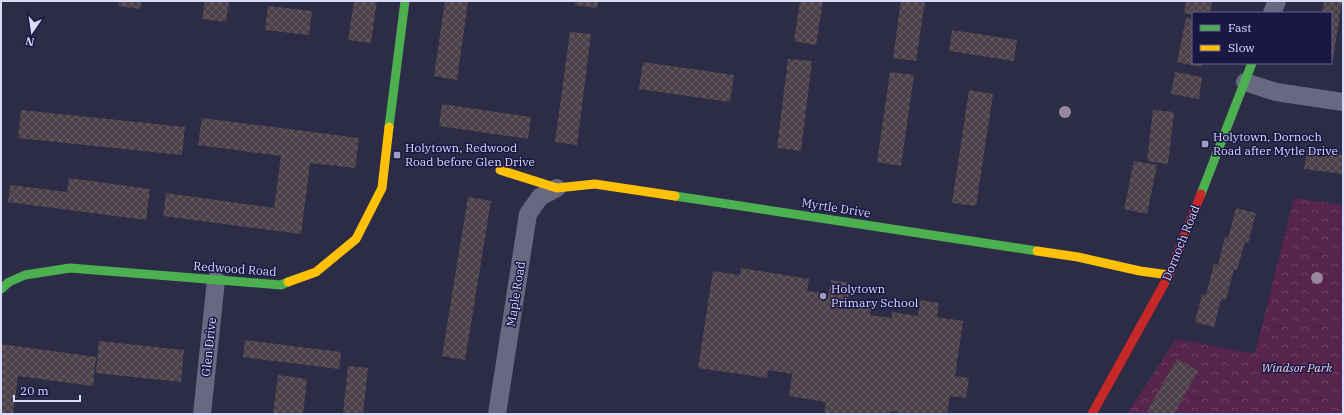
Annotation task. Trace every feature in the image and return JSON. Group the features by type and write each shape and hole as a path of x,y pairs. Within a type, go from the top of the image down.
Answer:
{"street":[{"name":"Redwood Road","path":"1,289 9,282 25,275 70,268 281,285 316,272 356,239 382,188 405,1"},
{"path":"1272,12 1277,1"},
{"name":"Dornoch Road","path":"1092,414 1169,275 1252,64"},
{"path":"1245,82 1276,92 1343,102"},
{"name":"Myrtle Drive","path":"500,170 557,188 595,184 1078,257 1140,271 1169,275"},
{"name":"Maple Road","path":"497,414 528,214 540,197 557,188"},
{"name":"Glen Drive","path":"202,414 216,280"}],"green space":[{"name":"Windsor Park","path":"1294,198 1343,205 1343,414 1127,414 1176,339 1255,354"}],"building":[{"path":"119,1 141,1 140,9 118,6"},
{"path":"205,1 229,1 226,22 202,19"},
{"path":"354,1 377,1 371,43 348,40"},
{"path":"445,1 468,1 457,80 434,76"},
{"path":"575,1 598,1 597,8 575,5"},
{"path":"800,1 823,1 816,45 794,41"},
{"path":"901,1 925,1 916,61 893,58"},
{"path":"1186,1 1212,1 1210,12 1192,12 1192,15 1184,13"},
{"path":"1324,1 1342,1 1333,59 1332,12 1322,12"},
{"path":"268,6 312,11 309,35 265,30"},
{"path":"1186,18 1192,19 1192,64 1202,64 1201,67 1177,62"},
{"path":"952,30 1017,40 1014,61 949,51"},
{"path":"570,32 591,34 577,145 555,142"},
{"path":"788,59 812,61 801,151 777,148"},
{"path":"643,62 734,75 730,102 639,89"},
{"path":"890,72 914,75 901,166 877,162"},
{"path":"1175,72 1202,77 1199,99 1171,94"},
{"path":"969,90 993,94 976,206 952,203"},
{"path":"442,104 531,117 528,139 439,126"},
{"path":"21,110 185,127 182,155 18,138"},
{"path":"1153,110 1174,112 1168,164 1147,161"},
{"path":"202,118 359,138 355,168 310,163 301,234 163,216 166,193 274,208 281,156 198,145"},
{"path":"1307,150 1343,155 1343,174 1304,169"},
{"path":"1134,161 1157,165 1147,214 1124,209"},
{"path":"69,178 150,189 146,220 8,202 10,185 67,192"},
{"path":"468,197 491,201 465,360 442,356"},
{"path":"1236,208 1256,213 1248,243 1245,242 1237,270 1234,269 1226,300 1221,299 1214,327 1195,322 1202,294 1206,295 1214,264 1218,265 1225,237 1228,238"},
{"path":"741,268 809,279 807,291 829,294 831,280 850,283 848,300 872,304 870,315 892,318 892,312 918,316 920,300 939,303 937,317 963,321 955,376 969,378 966,398 950,396 947,414 907,414 891,411 890,414 824,414 826,402 789,396 792,374 768,370 767,378 698,368 713,271 740,275"},
{"path":"245,340 341,352 339,369 243,357"},
{"path":"99,341 184,350 181,382 96,373"},
{"path":"1,344 96,357 93,386 18,376 13,414 1,414"},
{"path":"1177,359 1198,371 1174,414 1151,414 1147,411"},
{"path":"348,366 368,368 363,414 343,414"},
{"path":"278,375 307,379 303,414 273,414"}],"traffic: fast":[{"path":"389,127 405,1"},
{"path":"1201,194 1252,64"},
{"path":"675,196 1037,251"},
{"path":"1,289 9,282 25,275 70,268 281,285 288,282"}],"traffic: slow":[{"path":"288,282 316,272 356,239 382,188 389,127"},
{"path":"500,170 557,188 595,184 675,196"},
{"path":"1037,251 1078,257 1140,271 1169,275"}],"traffic: jam":[{"path":"1092,414 1169,275 1201,194"}],"place":[{"name":"Holytown, Dornoch Road after Mytle Drive","path":"1205,144"},
{"name":"Holytown, Redwood Road before Glen Drive","path":"397,155"},
{"name":"Holytown Primary School","path":"823,296"}]}
